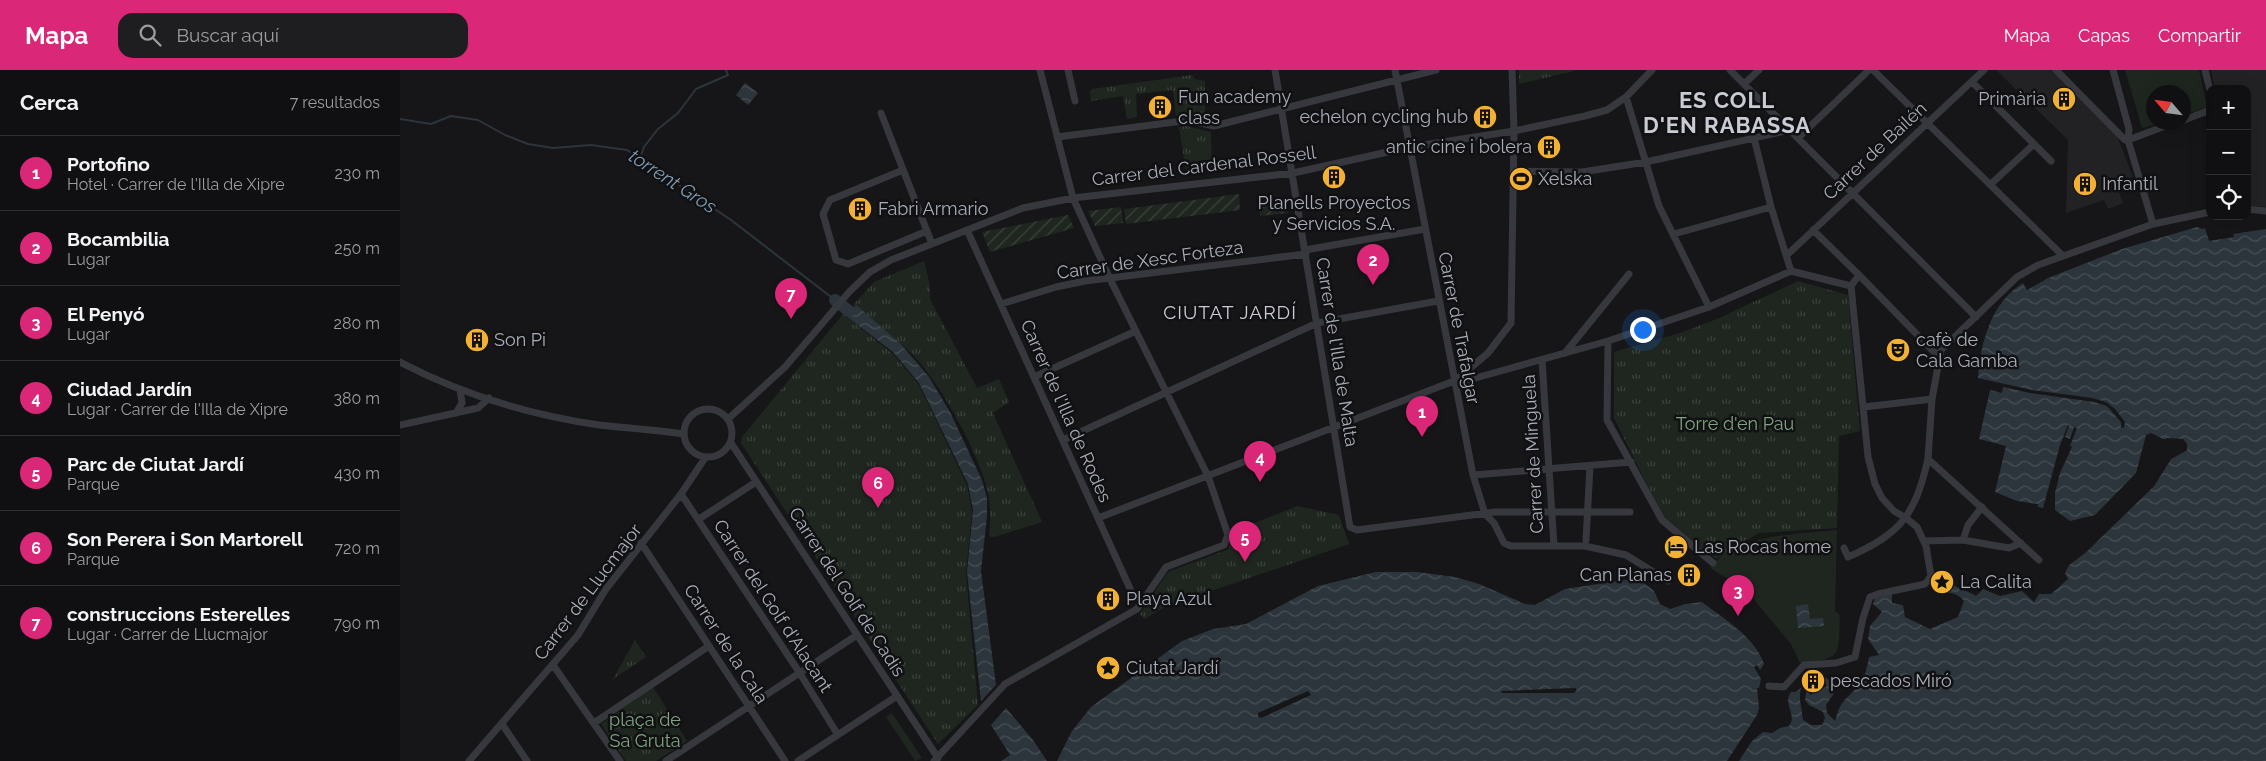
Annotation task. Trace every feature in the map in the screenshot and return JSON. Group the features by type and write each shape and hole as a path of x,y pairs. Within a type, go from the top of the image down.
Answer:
{"street":[{"path":"936,759 1005,684 1137,609 1166,567 1224,545 1228,535 1208,476 1110,279 1073,198 1040,70"},
{"path":"1068,70 1076,101"},
{"name":"Carrer de l'Illa de Malta","path":"1275,70 1350,527 1357,530 1485,514"},
{"name":"Carrer de Trafalgar","path":"1395,70 1473,475 1485,514 1494,523 1504,543 1511,546 1554,546"},
{"path":"1057,138 1175,122 1191,121 1214,126 1436,70"},
{"path":"1454,381 1488,352 1510,323 1514,171 1512,70"},
{"name":"Carrer del Cardenal Rossell","path":"728,419 786,367 850,291 870,272 891,260 1023,208 1073,198 1293,173 1410,147 1514,131 1607,110 1626,97 1652,70"},
{"path":"1730,70 1976,317"},
{"path":"1744,84 1759,70"},
{"path":"1798,138 1871,70 1991,184 2063,256"},
{"name":"Carrer de Bailén","path":"1787,255 1984,70"},
{"path":"2056,70 2128,140"},
{"path":"2113,70 2129,129 2128,140 2153,224"},
{"path":"2205,70 2209,85"},
{"path":"1972,82 2051,161"},
{"path":"1626,97 1659,206 1709,307"},
{"path":"2191,117 2206,112"},
{"path":"881,113 932,244"},
{"path":"1514,171 1582,172 1646,162 1790,130"},
{"path":"2128,140 2155,130"},
{"path":"1754,138 1771,207 1791,271"},
{"path":"1991,184 2034,144"},
{"path":"903,170 830,200 823,214 836,260 848,264 927,230"},
{"path":"1674,234 1771,207"},
{"path":"2251,209 2266,211"},
{"path":"1844,548 1848,557 1873,546 1890,535 1906,518 1922,486 1928,459 1932,399 1941,350 2017,277 2038,265 2153,224 2206,213"},
{"name":"Carrer de Xesc Forteza","path":"1001,304 1056,287 1085,281 1306,252 1425,229"},
{"name":"Carrer de l'Illa de Rodes","path":"967,230 1132,593 1143,602"},
{"path":"1813,230 1939,357"},
{"path":"1098,518 1454,381 1472,380 1608,341 1709,307 1791,271 1851,286"},
{"path":"1566,352 1629,274"},
{"path":"1769,686 1784,687 1802,666 1836,663 1855,657 1863,618 1870,597 1925,584 1931,576 1924,541 1917,527 1886,504 1875,484 1868,457 1851,286 1859,275"},
{"path":"1063,440 1166,391 1317,324 1438,301"},
{"path":"1034,377 1136,332"},
{"path":"1608,341 1607,420 1662,520 1713,563"},
{"name":"Carrer de Minguela","path":"1542,360 1554,546"},
{"path":"400,362 460,388 531,410 598,424 683,434"},
{"path":"456,413 462,403 460,388"},
{"path":"400,425 478,408 489,398"},
{"path":"1864,407 1932,399"},
{"path":"712,409 723,414 728,419 732,429 731,444 720,453 705,458 692,452 683,434 689,419 696,412 712,409"},
{"name":"Carrer del Golf de Cadis","path":"731,444 897,696 936,759"},
{"name":"Carrer de Llucmajor","path":"469,761 578,635 606,589 682,494 705,458"},
{"path":"1928,459 2039,560"},
{"path":"1473,475 1631,462"},
{"path":"1586,540 1590,466"},
{"path":"699,519 756,482"},
{"name":"Carrer del Golf d'Alacant","path":"682,494 838,735"},
{"path":"1963,540 1968,525 1982,507"},
{"path":"1485,514 1494,512 1630,512"},
{"path":"1924,541 1963,540 2008,548 2021,543"},
{"name":"Carrer de la Cala","path":"641,544 785,761"},
{"path":"1554,546 1585,546 1626,555 1668,581"},
{"path":"666,761 798,672 857,635"},
{"path":"594,723 709,646"},
{"path":"553,665 620,761"},
{"path":"798,761 897,696"},
{"path":"502,724 527,761"}],"shaded area":[{"path":"1996,70 2051,70 2117,136 2133,177 2116,183 2123,203 2108,209 2104,200 2066,213 2068,140"},
{"path":"2211,70 2266,70 2266,207 2251,205 2251,85 2214,85"}],"green space":[{"path":"1519,70 1573,70 1574,71 1519,84"},
{"path":"2125,70 2199,70 2206,107 2191,113 2191,85 2146,85 2146,127 2142,128"},
{"path":"1192,75 1195,79 1205,81 1205,114 1176,116 1173,90 1136,94 1137,117 1127,119 1123,96 1091,101 1090,92 1092,89"},
{"path":"1186,126 1211,132 1212,169 1186,171 1179,127"},
{"path":"1239,194 1240,210 1126,224 1124,209"},
{"path":"1286,197 1288,213 1260,216 1258,199"},
{"path":"1121,207 1123,223 1095,226 1088,211"},
{"path":"1068,215 1074,228 990,252 982,232"},
{"path":"924,261 930,286 930,299 977,388 999,379 1009,402 993,413 1042,522 994,537 989,536 990,508 985,482 959,422 935,383 912,354 853,305 874,282"},
{"name":"Torre d'en Pau","path":"1798,281 1848,295 1860,431 1839,436 1837,528 1759,533 1716,559 1664,519 1614,418 1614,352 1680,333 1717,319"},
{"path":"843,314 893,354 919,385 967,485 972,511 966,574 978,705 938,744 741,443 742,437"},
{"path":"1297,506 1339,515 1349,544 1167,606 1144,619 1140,614 1168,572 1229,549 1230,533"},
{"path":"1837,530 1835,611 1840,615 1838,647 1831,657 1800,663 1791,644 1745,589 1710,568 1734,548 1751,542 1787,535"},
{"path":"635,640 646,657 613,679"},
{"name":"plaça de Sa Gruta","path":"653,687 687,741 656,761 626,761 601,724"},
{"path":"892,713 922,758 915,761 886,717"}],"water":[{"path":"745,83 758,93 748,105 736,95"},
{"path":"2197,227 2205,228 2209,241 2234,237 2233,234 2266,229 2266,761 1739,761 1752,741 1763,732 1772,733 1780,728 1789,726 1792,717 1788,701 1791,692 1796,692 1801,688 1800,700 1803,720 1811,725 1822,725 1825,718 1823,712 1809,705 1805,700 1807,689 1810,695 1827,686 1821,675 1836,684 1833,690 1835,692 1826,705 1827,713 1835,721 1841,705 1862,681 1869,657 1879,655 1868,639 1870,626 1882,612 1873,604 1876,596 1892,593 1892,603 1903,605 1905,617 1930,629 1958,617 1964,601 1956,594 1945,593 1949,582 1976,596 1983,589 2000,596 2022,591 2034,602 2039,594 2051,594 2068,579 2065,573 2070,563 2085,553 2154,486 2171,459 2187,450 2183,439 2163,439 2151,433 2146,435 2136,473 2095,515 2070,521 2055,510 2055,493 2060,473 2072,447 2070,446 2077,428 2074,427 2070,439 2065,437 2068,425 2060,445 2043,508 2038,507 2038,504 2017,501 1995,492 2006,446 1979,439 1990,390 2002,393 2003,387 2030,393 2094,402 2107,406 2121,422 2121,427 2124,428 2125,422 2115,409 2106,402 2092,398 2032,390 1978,378 1985,337 1995,312 2012,291 2023,283 2027,290 2048,278 2122,249"},
{"path":"856,305 900,343 929,377 950,412 982,480 987,498 987,516 981,571 996,685 981,701 967,572 973,510 968,484 919,383 893,352 846,316"},
{"path":"1376,572 1417,572 1455,577 1479,584 1525,604 1535,605 1565,589 1626,580 1635,583 1639,579 1654,591 1660,604 1670,609 1685,604 1702,602 1738,629 1760,654 1764,664 1760,670 1757,665 1754,667 1761,679 1759,688 1757,688 1759,708 1757,715 1727,761 1057,761 1072,731 1091,707 1182,641 1213,629 1246,624 1318,586"},
{"path":"1808,604 1810,619 1823,618 1824,626 1798,628 1796,606"},
{"path":"1006,708 1033,740 1047,761 1001,761 1010,755 991,725"}],"pier":[{"path":"2167,438 2183,439 2187,444 2187,450 2171,459 2154,486 2085,553 2068,566 2066,565 2152,484 2169,458 2185,449 2182,441 2166,441"},
{"path":"1575,688 1577,690 1574,693 1502,693 1501,691"},
{"path":"1308,691 1311,695 1261,718 1258,716 1258,713"}],"waterway":[{"path":"640,158 644,147 658,129 678,113 696,89 728,75 726,70"},
{"name":"torrent Gros","path":"400,119 431,124 451,116 478,120 505,135 528,144 553,148 591,145 627,150 731,220 835,300"},
{"path":"835,300 849,311"}],"place":[{"name":"Primària","path":"2064,99"},
{"name":"Fun academy class","path":"1160,107"},
{"name":"echelon cycling hub","path":"1485,117"},
{"name":"antic cine i bolera","path":"1549,147"},
{"name":"Planells Proyectos y Servicios S.A.","path":"1334,177"},
{"name":"Xelska","path":"1521,179"},
{"name":"Infantil","path":"2085,184"},
{"name":"Fabri Armario","path":"860,209"},
{"name":"Bocambilia","path":"1373,285"},
{"name":"construccions Esterelles","path":"791,319"},
{"name":"Son Pi","path":"477,340"},
{"name":"cafè de Cala Gamba","path":"1898,350"},
{"name":"Portofino","path":"1422,437"},
{"name":"Ciudad Jardín","path":"1260,482"},
{"name":"Son Perera i Son Martorell","path":"878,508"},
{"name":"Las Rocas home","path":"1676,547"},
{"name":"Parc de Ciutat Jardí","path":"1245,562"},
{"name":"Can Planas","path":"1689,575"},
{"name":"La Calita","path":"1942,582"},
{"name":"Playa Azul","path":"1108,599"},
{"name":"El Penyó","path":"1738,616"},
{"name":"Ciutat Jardí","path":"1108,668"},
{"name":"pescados Miró","path":"1813,681"}],"district":[{"name":"ES COLL D'EN RABASSA","path":"1727,112"},
{"name":"CIUTAT JARDÍ","path":"1230,312"}]}
